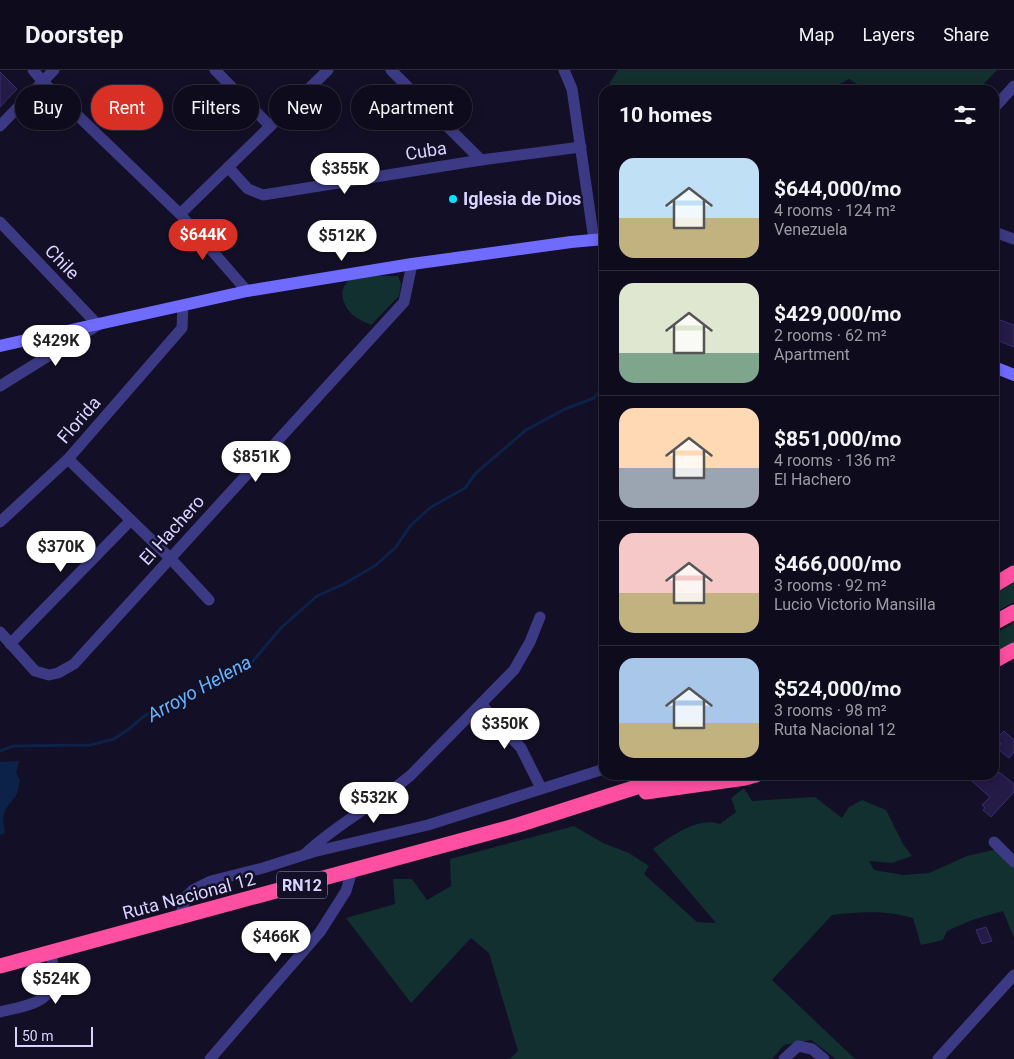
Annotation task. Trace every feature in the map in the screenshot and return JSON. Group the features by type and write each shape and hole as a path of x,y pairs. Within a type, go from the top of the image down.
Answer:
{"highway":[{"path":"999,582 1014,573"},
{"path":"999,620 1014,612"},
{"path":"999,658 1014,650"},
{"path":"603,799 642,780"},
{"name":"Ruta Nacional 12","path":"0,966 518,825 659,780"},
{"path":"603,799 731,780"}],"main road":[{"path":"0,346 247,291 412,264 599,239"},
{"path":"999,369 1014,375"}],"street":[{"path":"33,70 43,82 180,214 247,291"},
{"path":"0,126 54,70"},
{"path":"214,70 269,125"},
{"path":"312,85 328,70"},
{"path":"392,70 481,160"},
{"path":"564,70 572,89 599,239"},
{"path":"999,102 1014,86"},
{"path":"180,214 269,127"},
{"name":"Cuba","path":"228,167 248,189 263,195 481,160 581,147"},
{"name":"Chile","path":"0,222 98,325"},
{"path":"999,234 1014,239"},
{"name":"El Hachero","path":"10,644 35,672 48,675 58,673 74,664 404,302 412,264"},
{"name":"Florida","path":"0,522 68,459 182,328 183,305"},
{"path":"0,386 98,325"},
{"path":"68,459 170,558 209,600"},
{"path":"0,632 10,644 131,520"},
{"path":"305,854 320,840 395,789 411,775 514,670 530,642 540,617"},
{"path":"481,704 521,748 541,788"},
{"path":"180,917 186,897 194,890 211,881 263,868 305,854 428,824 599,771"},
{"path":"994,842 1014,862"},
{"path":"210,1059 320,932 346,891 352,871"},
{"path":"0,1012 39,1001 48,994 53,982 51,952"},
{"path":"938,1059 1014,975"},
{"path":"784,1059 798,1046 812,1049 824,1059"}],"green space":[{"path":"618,70 997,70 983,85 859,85 849,79 838,85 610,85"},
{"path":"367,276 398,276 401,284 399,296 371,325 360,320 348,310 342,294 346,283 351,279"},
{"path":"1014,581 1014,602 999,610 999,590"},
{"path":"1014,623 1014,643 999,650 999,631"},
{"path":"744,788 752,801 815,797 842,818 849,807 862,800 886,810 903,844 912,856 892,863 869,861 874,870 903,875 929,873 967,856 998,849 1014,861 1014,938 1003,911 972,920 947,931 943,940 921,945 913,918 873,912 832,915 772,980 855,1059 836,1059 811,1040 784,1045 772,1059 510,1059 518,1051 489,953 471,938 411,1003 346,918 395,904 393,879 412,879 427,900 451,886 450,859 574,826 603,843 629,853 649,866 644,874 697,922 716,923 653,849 694,825 712,822 720,824 736,812 731,798"}],"water":[{"path":"19,761 16,773 20,780 17,794 5,810 3,819 5,833 0,835 0,762"}],"building":[{"path":"0,72 15,87 15,91 0,107"},
{"path":"999,320 1014,325 1014,347 999,341"},
{"path":"1004,731 1014,740 1014,752 1009,758 999,750 1001,744 999,736"},
{"path":"999,772 1014,784 1014,792 991,817 983,810 985,808 982,805 990,797 971,780 999,780"},
{"path":"986,927 992,941 982,944 976,930"}],"waterway":[{"name":"Arroyo Helena","path":"0,751 13,746 90,745 114,739 164,704 194,694 252,662 282,627 317,596 344,584 376,565 396,547 410,526 431,507 465,488 476,473 526,430 565,409 594,398 599,392"}],"place":[{"name":"Iglesia de Dios","path":"453,199"}]}
